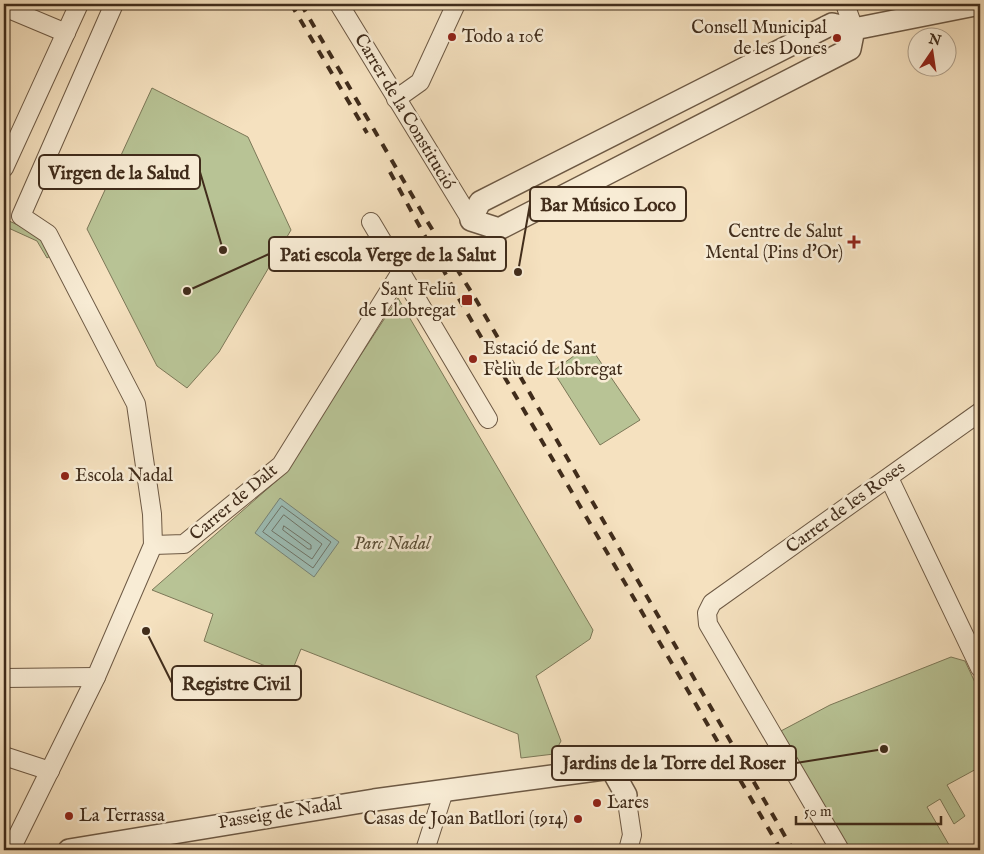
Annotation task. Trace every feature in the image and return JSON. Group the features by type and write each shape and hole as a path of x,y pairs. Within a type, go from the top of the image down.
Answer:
{"street":[{"path":"4,168 79,4"},
{"path":"5,850 14,844 96,677 153,545 152,514 136,404 48,234 22,216 114,4"},
{"name":"Carrer de la Constitució","path":"339,4 471,220"},
{"path":"396,99 420,82 456,4"},
{"path":"845,4 854,29 850,49 499,229 471,220 480,202 832,24 854,29 980,4"},
{"path":"4,7 66,33"},
{"path":"371,222 488,419"},
{"name":"Carrer de Dalt","path":"153,545 184,544 281,465 401,272"},
{"name":"Carrer de les Roses","path":"840,850 708,624 706,613 712,603 890,478 980,412"},
{"path":"890,478 980,668"},
{"path":"4,678 96,677"},
{"path":"4,756 50,771"},
{"name":"Passeig de Nadal","path":"69,850 216,824 611,768 626,795"},
{"path":"425,850 444,791"},
{"path":"626,795 632,835 628,850"}],"green space":[{"path":"152,88 248,137 291,230 219,352 187,388 157,366 87,229"},
{"path":"7,220 37,234 52,255 47,258 37,241 4,226"},
{"name":"Parc Nadal","path":"398,298 593,630 590,639 536,676 561,741 554,754 521,758 518,734 301,649 290,676 204,641 213,614 152,590 281,477"},
{"path":"589,345 640,420 600,445 553,371"},
{"path":"951,657 965,661 980,693 980,767 947,785 965,816 954,824 940,799 927,807 952,850 850,850 826,815 779,732 830,705"}],"water":[{"path":"280,498 339,542 314,577 255,533"}],"railway":[{"path":"291,4 367,133"},
{"path":"301,4 427,221 475,298 793,850"},
{"path":"390,172 463,306 781,850"}],"place":[{"name":"Todo a 10€","path":"452,37"},
{"name":"Consell Municipal de les Dones","path":"837,38"},
{"name":"Centre de Salut Mental (Pins d'Or)","path":"854,242"},
{"name":"Virgen de la Salud","path":"223,250"},
{"name":"Bar Músico Loco","path":"518,272"},
{"name":"Pati escola Verge de la Salut","path":"187,291"},
{"name":"Sant Feliu de Llobregat","path":"467,300"},
{"name":"Estació de Sant Feliu de Llobregat","path":"473,359"},
{"name":"Escola Nadal","path":"65,476"},
{"name":"Registre Civil","path":"146,631"},
{"name":"Jardins de la Torre del Roser","path":"884,749"},
{"name":"Lares","path":"597,803"},
{"name":"La Terrassa","path":"69,816"},
{"name":"Casas de Joan Batllori (1914)","path":"578,819"}]}
